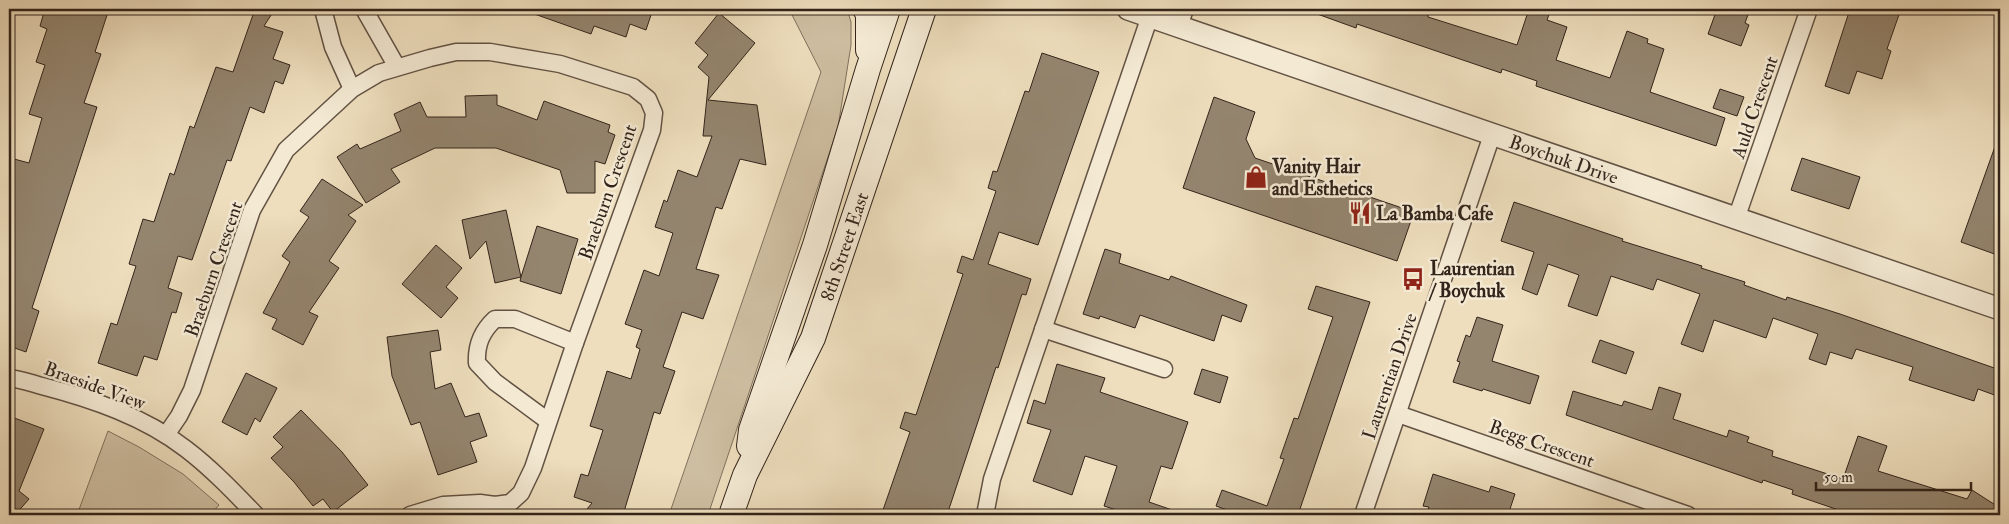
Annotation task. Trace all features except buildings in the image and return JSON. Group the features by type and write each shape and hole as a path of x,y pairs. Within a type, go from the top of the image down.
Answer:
{"main road":[{"path":"865,9 868,14 868,69"},
{"name":"8th Street East","path":"745,476 751,430 815,245 888,9"},
{"name":"8th Street East","path":"731,515 745,476 813,338 924,9"}],"street":[{"path":"326,9 324,14 333,46 352,89"},
{"path":"364,9 397,67"},
{"name":"Boychuk Drive","path":"1128,9 1150,16 1182,18 1492,135 2000,309"},
{"name":"Auld Crescent","path":"1736,219 1809,9"},
{"path":"985,515 992,479 1150,16"},
{"name":"Braeburn Crescent","path":"166,435 180,416 192,390 252,210 286,150 352,89 380,73 456,52 490,52 560,64 633,87 648,98 654,114 652,130 575,344 533,468 521,493 510,503 495,505 480,503 443,505 410,515"},
{"name":"Laurentian Drive","path":"1363,515 1492,135"},
{"path":"548,421 495,382 477,362 476,349 484,329 496,319 515,319 575,344"},
{"path":"1043,329 1164,369"},
{"name":"Braeside View","path":"9,378 70,393 105,405 166,435 186,449 235,493 256,515"},
{"name":"Begg Crescent","path":"1398,414 1678,514"}],"shaded area":[{"path":"789,9 847,9 851,22 851,45 838,127 708,515 669,515 821,72"},
{"path":"108,431 139,447 183,474 219,505 210,515 77,515"}],"place":[{"name":"Vanity Hair and Esthetics","path":"1256,177"},
{"name":"La Bamba Cafe","path":"1360,213"},
{"name":"Laurentian / Boychuk","path":"1413,279"}]}
